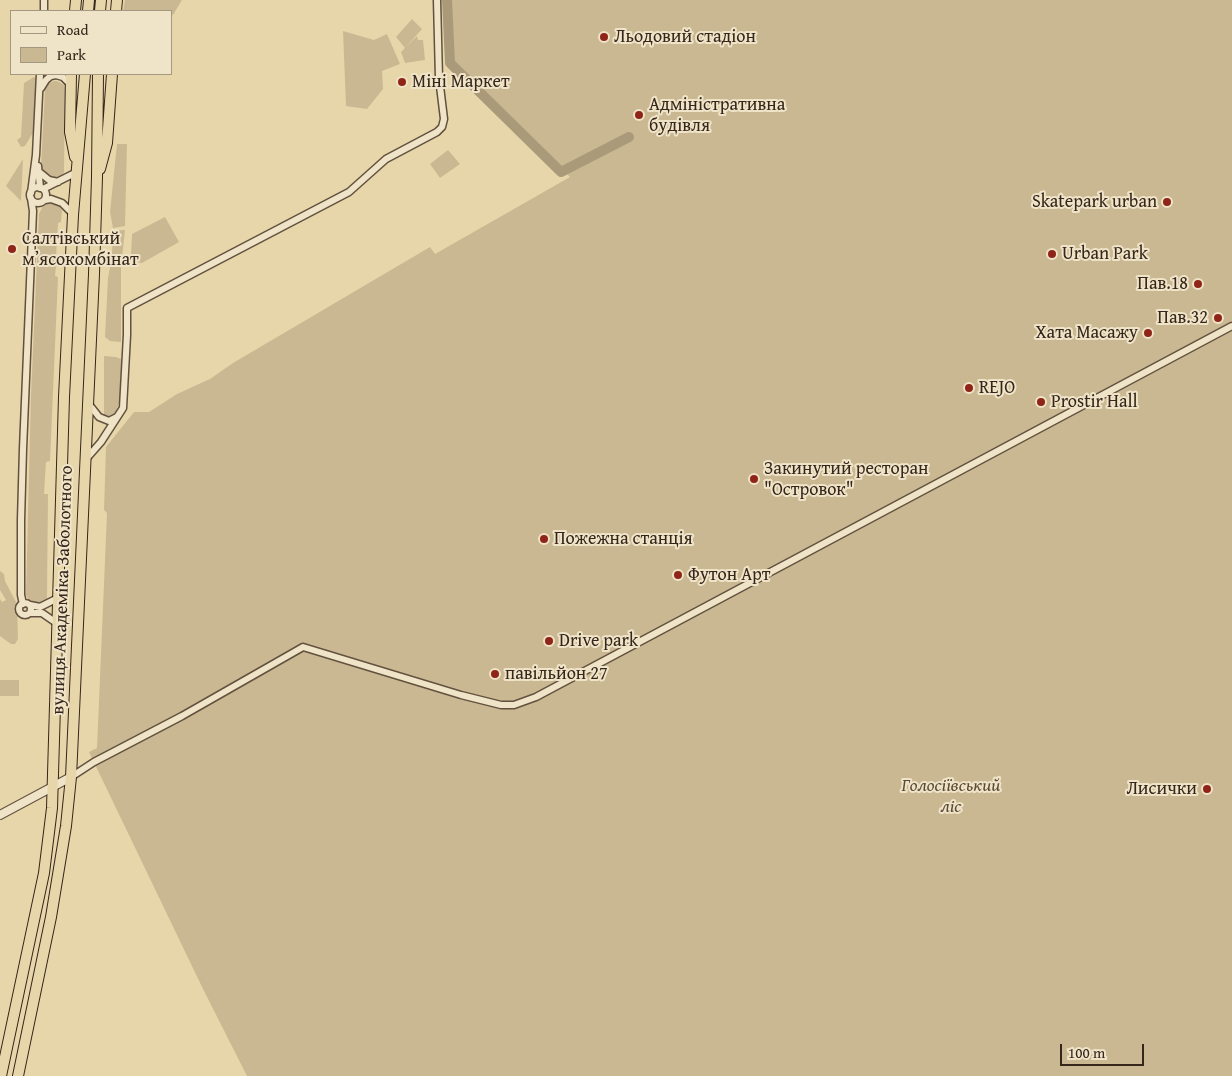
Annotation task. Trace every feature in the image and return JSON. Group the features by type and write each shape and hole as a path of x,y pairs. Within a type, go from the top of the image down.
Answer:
{"highway":[{"name":"вулиця Академіка Заболотного","path":"2,1076 44,873 54,787 61,454 73,215 84,106 85,75"},
{"name":"вулиця Академіка Заболотного","path":"18,1076 51,917 66,826 70,777 97,178 96,102 98,75"},
{"path":"97,178 108,144 112,75"},
{"path":"70,79 70,132 77,168"}],"street":[{"path":"85,460 101,442 123,408 125,397 127,308 349,192 386,159 437,132 442,127 444,119 439,78 436,0"},
{"path":"30,613 31,610 21,595 23,457 33,211 31,195 36,155 40,75"},
{"path":"39,94 44,82 51,75 70,79"},
{"path":"33,211 46,194 42,188 36,155"},
{"path":"73,215 62,203 51,199 34,202 31,195 34,189 58,182 77,168"},
{"path":"38,171 49,180 58,182"},
{"path":"0,815 54,787 94,762 175,720 303,646 501,705 514,705 530,699 1232,326"},
{"path":"87,400 99,417 109,421 120,415"},
{"path":"58,598 40,607 27,604 20,608 21,613 24,615 30,613 42,614 58,624"}],"green space":[{"path":"125,0 182,0 173,15 172,10 123,10"},
{"name":"Голосіївський ліс","path":"449,0 1232,0 1232,1076 247,1076 89,752 97,748 107,513 104,510 106,447 134,412 149,412 177,394 210,379 233,363 430,247 435,254 570,177 451,62"},
{"path":"412,19 422,29 405,48 396,37"},
{"path":"343,31 374,40 387,34 400,64 382,71 383,89 367,109 346,106"},
{"path":"417,36 418,40 423,40 425,60 405,63 401,52"},
{"path":"34,77 37,78 34,131 25,146 21,147 17,140 21,137 24,83"},
{"path":"54,81 64,85 65,88 64,172 62,177 51,179 42,171 41,166 45,90 48,84"},
{"path":"117,144 127,144 125,226 113,228 110,212"},
{"path":"448,150 460,164 440,178 430,164"},
{"path":"23,159 21,201 6,186"},
{"path":"48,203 57,204 62,210 61,222 58,223 56,257 59,258 59,266 56,266 55,276 58,277 50,461 46,462 44,494 48,494 47,598 46,601 39,605 30,603 26,595 31,395 39,214 43,206"},
{"path":"165,217 179,242 142,263 136,262 131,254 132,234"},
{"path":"125,230 122,258 112,254 113,231"},
{"path":"112,257 121,262 121,342 110,341 105,337 108,278"},
{"path":"104,356 121,359 121,393 119,403 116,412 112,417 108,418 104,416"},
{"path":"0,571 4,574 5,581 17,604 18,639 15,644 11,644 0,636 0,599 2,602 6,600 0,590"},
{"path":"0,680 19,680 19,696 0,696"}],"waterway":[{"path":"447,0 450,63 561,172 629,137"}],"place":[{"name":"Льодовий стадіон","path":"604,37"},
{"name":"Міні Маркет","path":"402,82"},
{"name":"Адміністративна будівля","path":"639,115"},
{"name":"Skatepark urban","path":"1167,202"},
{"name":"Салтівський мʼясокомбінат","path":"12,249"},
{"name":"Urban Park","path":"1052,254"},
{"name":"Пав.18","path":"1198,284"},
{"name":"Пав.32","path":"1218,318"},
{"name":"Хата Масажу","path":"1148,333"},
{"name":"REJO","path":"969,388"},
{"name":"Prostir Hall","path":"1041,402"},
{"name":"Закинутий ресторан \"Островок\"","path":"754,479"},
{"name":"Пожежна станція","path":"544,539"},
{"name":"Футон Арт","path":"678,575"},
{"name":"Drive park","path":"549,641"},
{"name":"павільйон 27","path":"495,674"},
{"name":"Лисички","path":"1207,789"}]}
